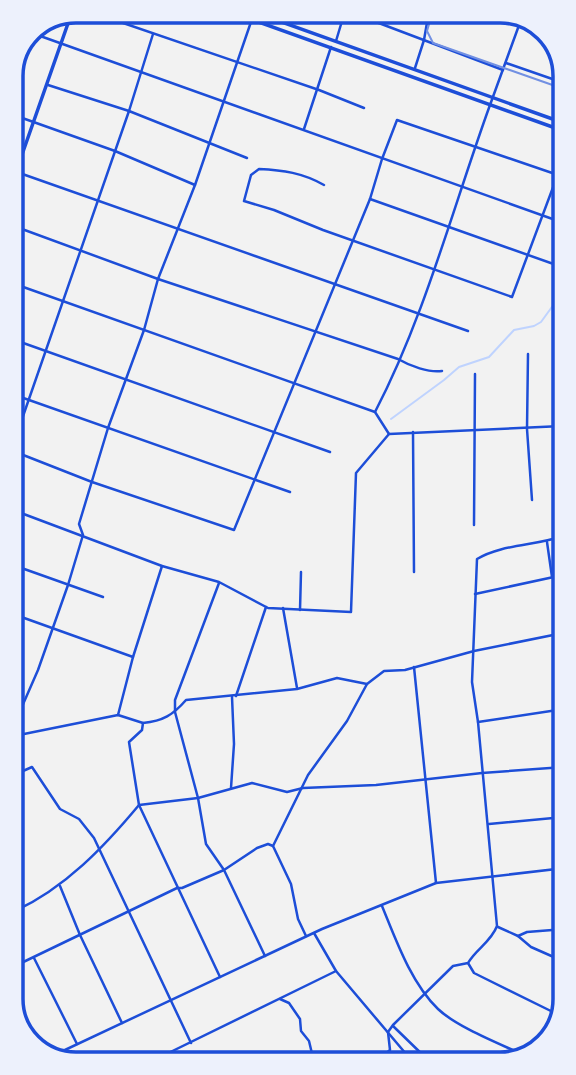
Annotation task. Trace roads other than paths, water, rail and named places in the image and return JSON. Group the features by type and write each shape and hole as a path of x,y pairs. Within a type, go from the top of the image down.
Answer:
{"highway":[{"path":"263,23 553,127"},
{"path":"286,23 553,119"},
{"path":"23,150 68,24"}],"street":[{"path":"123,23 364,108"},
{"path":"23,703 68,585 83,535 79,524 108,428 144,330 158,279 195,185 251,23"},
{"path":"336,41 342,23"},
{"path":"378,23 503,70"},
{"path":"414,69 424,40 425,23"},
{"path":"374,412 417,313 518,26"},
{"path":"23,415 129,111 153,34"},
{"path":"41,36 553,219"},
{"path":"304,129 331,47"},
{"path":"506,63 553,79"},
{"path":"48,85 129,111 247,158"},
{"path":"23,119 115,151 195,185"},
{"path":"23,456 234,530 370,199 397,120 553,174"},
{"path":"324,186 314,179 283,170 259,169 251,176 244,201 512,297 553,191"},
{"path":"23,174 468,331"},
{"path":"370,199 522,255 528,254 553,264"},
{"path":"23,230 158,279 398,359 411,366 442,371"},
{"path":"23,286 374,412 389,434"},
{"path":"23,343 330,452"},
{"path":"527,354 531,500"},
{"path":"474,525 475,374"},
{"path":"23,398 290,492"},
{"path":"23,514 162,565 219,582 266,607 351,612 356,473 389,434 553,427"},
{"path":"413,432 414,572"},
{"path":"387,1052 390,1050 388,1032 393,1025 453,966 468,963 491,939 497,926 489,824 472,682 477,559 500,550 553,540"},
{"path":"475,594 552,577 547,542"},
{"path":"118,715 162,565"},
{"path":"23,569 103,597"},
{"path":"300,610 301,572"},
{"path":"219,582 176,700 175,712 198,798 206,844 224,870 265,956"},
{"path":"231,788 234,696 266,607"},
{"path":"283,608 297,689"},
{"path":"23,618 133,657"},
{"path":"273,846 307,775 347,721 367,684 384,671 405,670 474,651 553,635"},
{"path":"414,667 436,883"},
{"path":"23,734 118,715 143,723 162,720 175,712 186,700 297,689 337,678 367,684"},
{"path":"478,722 553,711"},
{"path":"143,723 142,730 129,742 139,805 220,977"},
{"path":"23,771 32,767 60,809 79,818 94,838 191,1043"},
{"path":"23,907 60,885 100,849 139,805 198,798 252,783 287,793 303,788 376,785 553,768"},
{"path":"489,824 553,818"},
{"path":"23,963 177,888 224,870 257,848 268,844 273,846 291,884 298,919 306,936"},
{"path":"64,1050 306,936 436,883 553,869"},
{"path":"60,885 80,935 122,1023"},
{"path":"382,905 418,983 439,1009 476,1032 514,1050"},
{"path":"497,926 553,957"},
{"path":"518,936 527,932 553,930"},
{"path":"314,933 336,971 405,1052"},
{"path":"34,958 77,1044"},
{"path":"468,963 474,973 551,1011"},
{"path":"172,1052 336,971"},
{"path":"280,999 289,1003 300,1018 301,1031 309,1041 312,1052"},
{"path":"393,1025 420,1052"}],"waterway":[{"path":"391,419 459,367 489,357 514,330 541,322 553,305"}],"tram line":[{"path":"429,23 427,31 433,43 553,85"}]}
